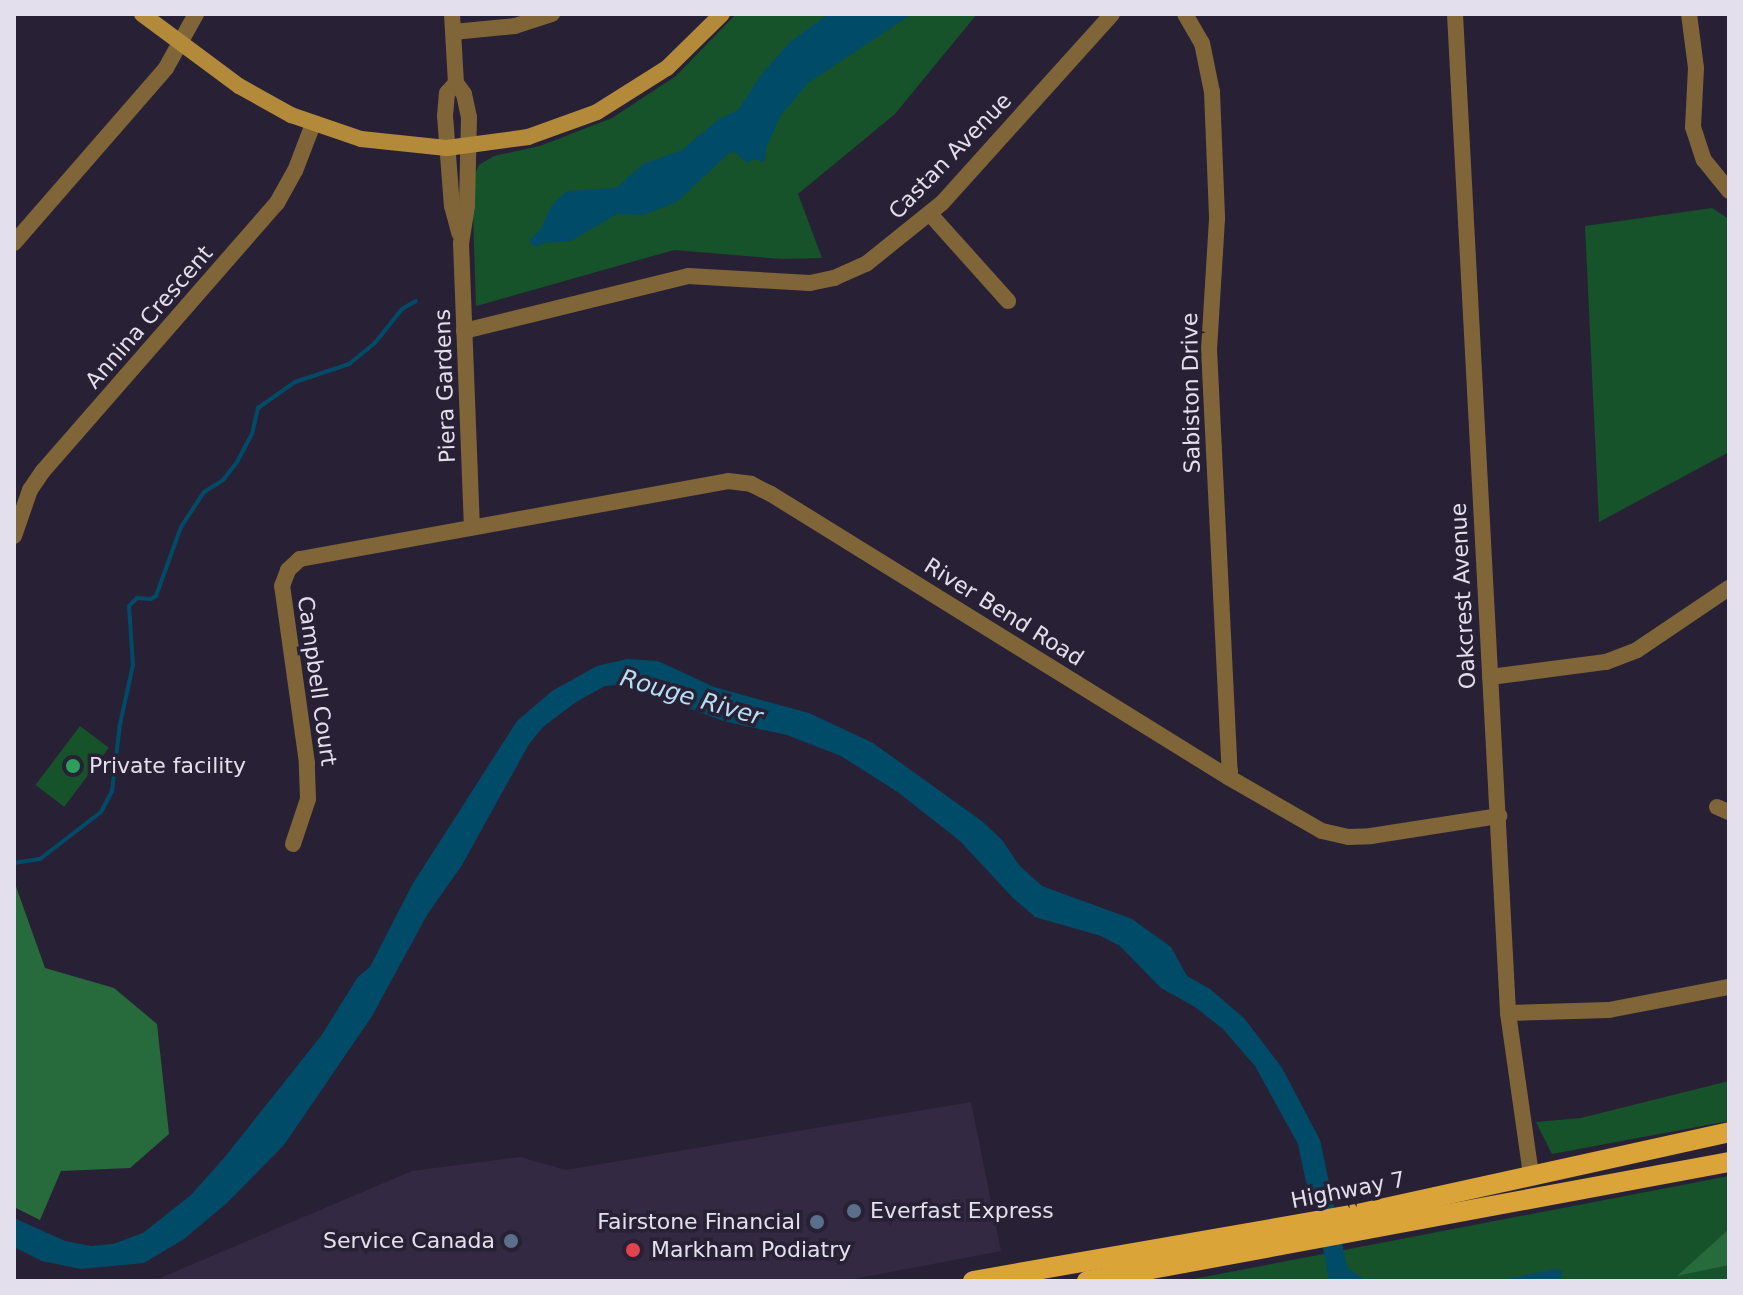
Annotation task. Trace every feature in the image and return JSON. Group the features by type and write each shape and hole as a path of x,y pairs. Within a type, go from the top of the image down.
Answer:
{"main road":[{"name":"Highway 7","path":"1355,1223 1531,1175 1729,1132"},
{"name":"Highway 7","path":"973,1281 1283,1236 1729,1162"},
{"name":"Highway 7","path":"1087,1281 1283,1236"}],"street":[{"path":"142,14 239,86 313,124 373,141 447,148 528,137 610,105 667,68 722,14"},
{"path":"14,243 158,78 196,14"},
{"name":"Piera Gardens","path":"452,14 456,83 464,94 469,117 467,206 461,243 472,527"},
{"path":"453,32 515,26 552,14"},
{"name":"Castan Avenue","path":"464,331 688,276 726,275 789,285 834,278 866,264 930,214 1112,14"},
{"name":"Sabiston Drive","path":"1185,14 1202,43 1212,92 1217,219 1209,349 1228,777"},
{"name":"Oakcrest Avenue","path":"1455,14 1508,1013 1531,1175"},
{"path":"1689,14 1696,68 1693,127 1704,160 1729,191"},
{"name":"Piera Gardens","path":"456,83 447,93 447,148 452,206 461,243"},
{"name":"Annina Crescent","path":"14,536 26,498 43,471 277,203 295,171 313,124"},
{"path":"930,214 1008,301"},
{"name":"River Bend Road","path":"472,527 707,482 751,484 1228,777 1322,831 1348,837 1499,816"},
{"name":"Campbell Court","path":"293,844 308,799 307,763 282,586 288,570 300,559 316,555 472,527"},
{"path":"1490,677 1606,662 1637,650 1729,588"},
{"path":"1508,1013 1609,1010 1729,987"}],"shaded area":[{"path":"971,1102 1001,1251 844,1281 153,1281 412,1171 520,1157 566,1170"}],"green space":[{"path":"736,14 977,14 895,114 798,194 822,258 781,259 674,250 476,306 472,182 479,165 494,156 540,146 612,118 676,76"},
{"path":"1712,208 1729,219 1729,452 1599,522 1585,226"},
{"name":"Private facility","path":"80,726 109,748 64,807 35,785"},
{"path":"14,881 45,968 114,988 157,1024 169,1134 130,1168 61,1171 40,1220 14,1207"},
{"path":"1729,1081 1729,1121 1552,1154 1536,1122 1581,1118"},
{"path":"1729,1176 1729,1281 1183,1281"},
{"path":"1729,1229 1729,1265 1677,1276"}],"water":[{"path":"912,14 808,83 781,115 767,146 764,162 753,159 747,163 735,152 729,153 677,202 643,215 617,214 571,241 544,243 536,247 531,243 530,239 540,230 552,205 567,191 616,188 643,164 682,150 719,119 738,110 761,75 790,42 827,15"},
{"name":"Rouge River","path":"627,659 658,661 714,687 809,713 873,743 983,822 1002,840 1019,865 1042,886 1132,919 1171,947 1187,976 1210,989 1244,1018 1282,1068 1320,1140 1347,1267 1366,1281 1329,1281 1314,1198 1306,1182 1298,1144 1255,1066 1223,1029 1195,1007 1161,988 1120,946 1101,936 1035,917 960,841 899,793 841,756 787,735 723,721 626,684 605,686 576,702 543,727 529,744 462,865 427,915 372,1016 284,1145 227,1203 184,1239 144,1263 81,1269 42,1261 14,1247 14,1218 65,1241 91,1246 113,1244 143,1233 191,1195 321,1036 358,977 370,967 412,885 517,721 552,691 597,666"},
{"path":"1554,1269 1563,1271 1560,1278 1564,1281 1497,1281"}],"waterway":[{"path":"14,863 40,859 101,812 112,791 120,724 133,665 129,606 137,598 151,599 156,596 181,527 204,492 223,480 237,462 252,434 258,408 295,382 349,364 375,343 402,309 416,301"}],"place":[{"name":"Private facility","path":"73,766"},
{"name":"Everfast Express","path":"854,1211"},
{"name":"Fairstone Financial","path":"817,1222"},
{"name":"Service Canada","path":"511,1241"},
{"name":"Markham Podiatry","path":"633,1250"}]}
